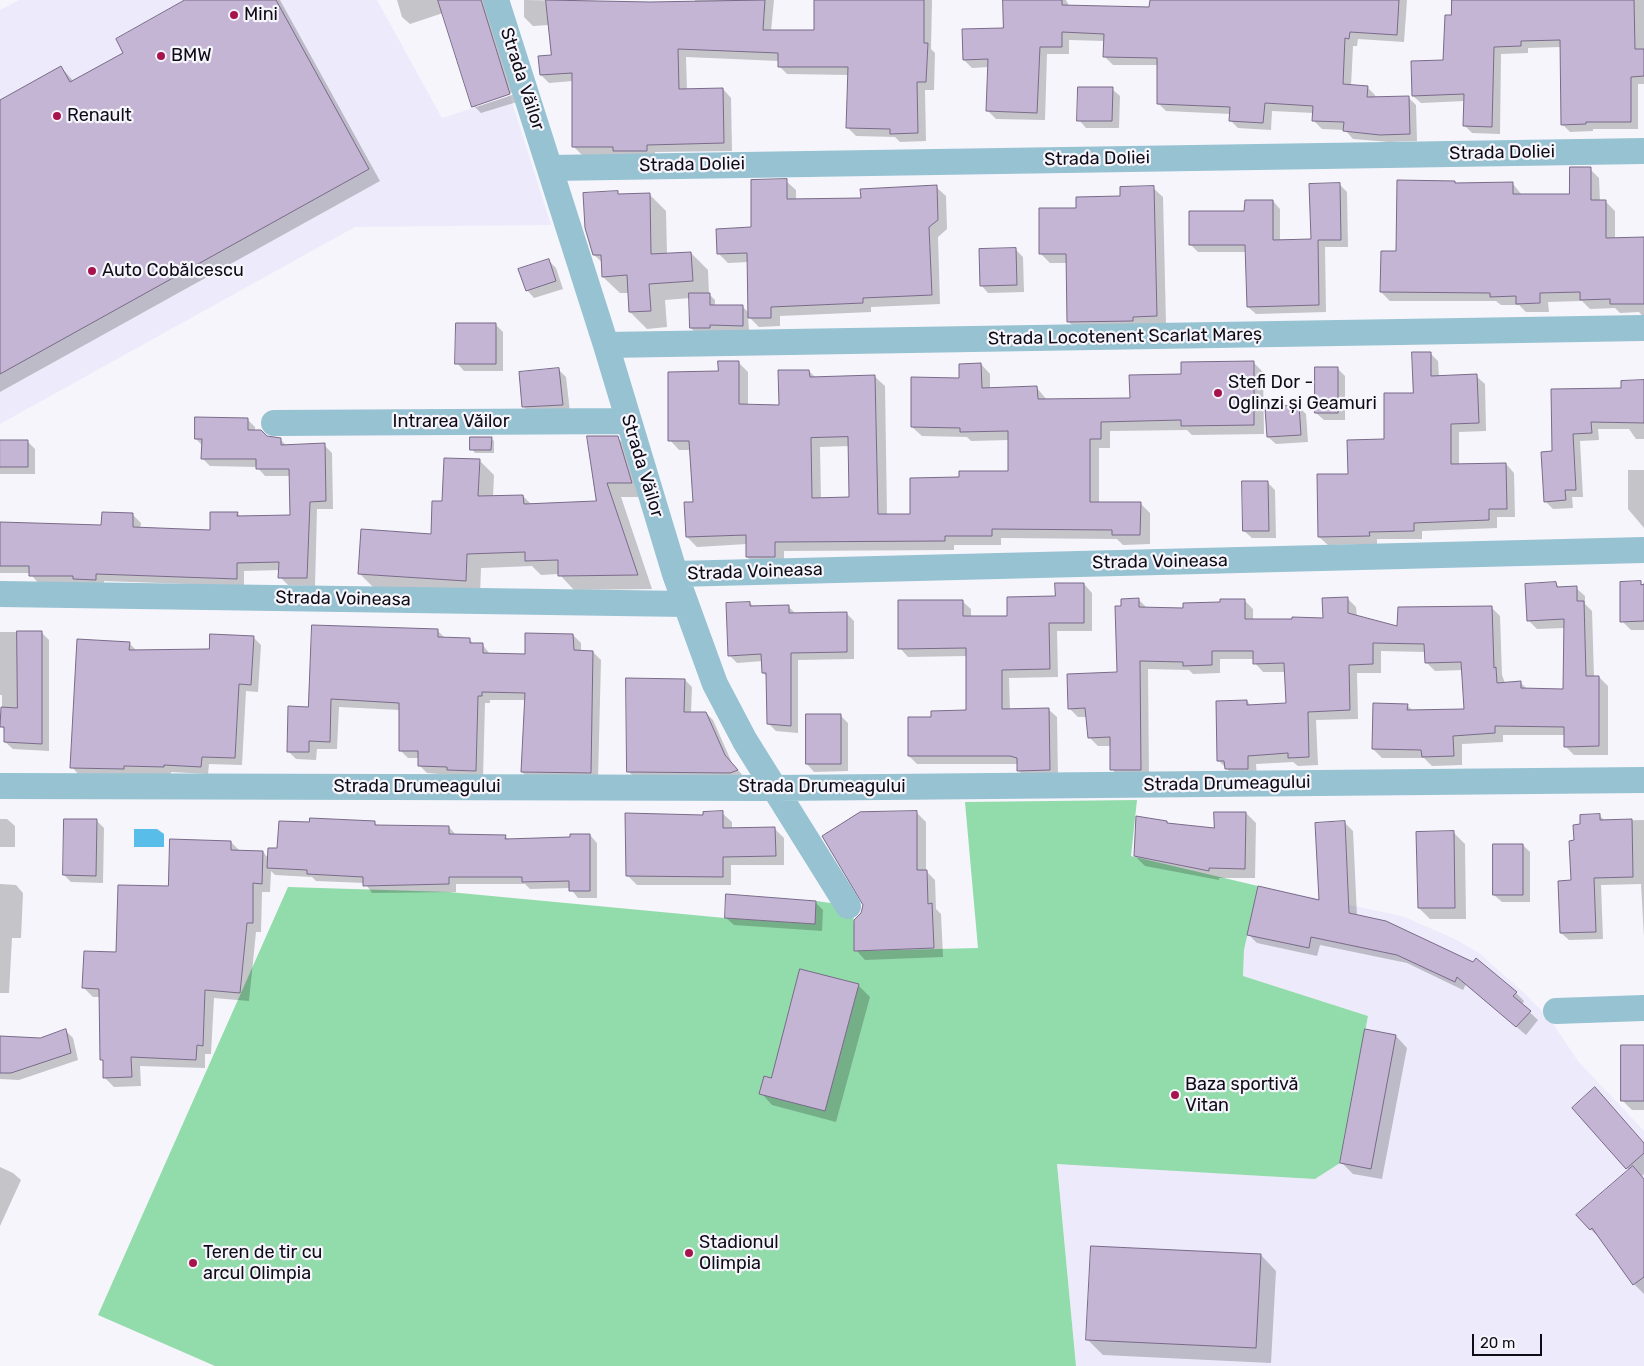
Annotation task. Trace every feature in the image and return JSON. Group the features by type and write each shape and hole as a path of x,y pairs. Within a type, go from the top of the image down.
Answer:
{"street":[{"name":"Strada Văilor","path":"496,0 606,345 675,574 715,684 745,741 848,906"},
{"name":"Strada Doliei","path":"550,168 1644,151"},
{"name":"Strada Locotenent Scarlat Mareș","path":"606,345 1644,328"},
{"name":"Intrarea Văilor","path":"274,423 628,421"},
{"name":"Strada Voineasa","path":"675,574 1644,550"},
{"name":"Strada Voineasa","path":"0,594 686,604"},
{"name":"Strada Drumeagului","path":"0,786 775,788 1644,780"},
{"path":"1556,1011 1644,1008"}],"shaded area":[{"path":"19,0 377,0 442,118 510,96 551,225 355,227 0,424 0,10"},
{"path":"1258,886 1402,916 1455,939 1479,953 1549,1018 1578,1061 1644,1131 1644,1366 1076,1366 1057,1163 1315,1179 1340,1163 1368,1016 1243,976 1244,950"}],"green space":[{"path":"1137,800 1131,856 1258,886 1244,950 1243,976 1368,1016 1340,1163 1315,1179 1057,1164 1076,1366 215,1366 98,1315 288,887 449,892 725,918 814,924 816,901 853,906 855,951 978,948 965,802"}],"water":[{"path":"134,829 157,829 164,834 164,847 134,847"}],"building":[{"name":"Auto Cobălcescu","path":"185,0 276,0 369,169 0,374 0,100 61,66 70,82 123,53 116,39"},
{"path":"438,0 481,0 510,94 472,107"},
{"path":"546,0 650,2 765,0 763,30 814,30 814,0 924,0 924,43 928,43 926,82 917,82 918,133 890,134 890,129 846,128 848,67 778,67 778,53 678,49 679,89 723,88 724,143 647,145 647,151 613,151 613,147 572,147 572,73 540,75 538,56 551,55"},
{"path":"1003,0 1062,0 1062,5 1149,7 1150,0 1399,0 1397,35 1350,32 1349,39 1345,38 1343,84 1368,86 1367,97 1409,96 1410,134 1380,135 1343,131 1344,122 1312,121 1313,106 1265,103 1263,123 1229,121 1230,107 1157,104 1157,58 1103,57 1104,34 1062,32 1062,47 1040,47 1037,113 986,111 988,59 963,60 962,29 1003,28"},
{"path":"1452,0 1634,0 1635,49 1644,49 1644,76 1631,77 1631,122 1586,122 1586,124 1561,125 1560,40 1521,41 1521,46 1494,47 1492,127 1463,126 1464,94 1412,96 1411,61 1443,60 1445,15 1451,15"},
{"path":"1078,87 1113,87 1112,121 1077,121"},
{"path":"1570,167 1591,167 1591,200 1606,200 1606,238 1644,237 1644,304 1610,304 1610,299 1580,300 1580,292 1540,293 1540,303 1516,304 1516,296 1490,297 1490,293 1380,292 1381,251 1396,251 1397,180 1455,181 1455,183 1513,182 1513,194 1569,194"},
{"path":"787,179 787,199 861,198 860,189 937,185 938,220 929,227 932,295 863,298 863,303 771,307 771,318 748,318 747,253 717,254 716,229 751,227 751,180"},
{"path":"1340,183 1341,240 1318,240 1319,305 1247,307 1245,245 1189,245 1189,211 1244,211 1245,200 1273,200 1273,240 1311,239 1309,184"},
{"path":"1154,186 1157,316 1133,317 1133,321 1067,322 1066,254 1039,254 1039,208 1076,208 1076,197 1120,196 1120,187"},
{"path":"618,191 618,194 650,193 651,254 691,252 693,281 649,284 651,311 629,312 627,275 602,277 601,255 593,255 585,228 583,193"},
{"path":"1016,248 1017,285 980,286 979,249"},
{"path":"549,259 556,281 526,291 518,269"},
{"path":"689,293 710,293 710,305 743,305 743,326 710,325 710,328 690,328"},
{"path":"456,323 496,323 496,364 455,364"},
{"path":"1412,352 1431,352 1431,376 1477,374 1479,423 1451,424 1451,464 1506,463 1507,509 1489,509 1489,520 1414,523 1414,531 1369,532 1370,536 1318,537 1317,474 1348,474 1347,440 1384,439 1384,393 1413,393"},
{"path":"718,361 739,361 739,404 779,405 778,370 809,370 810,377 875,375 878,514 910,514 910,478 959,477 959,471 1008,471 1008,431 960,432 960,428 911,427 911,377 959,378 959,364 981,363 982,388 1037,386 1038,399 1130,398 1129,375 1181,374 1181,362 1254,361 1254,425 1181,426 1181,420 1101,422 1101,439 1090,439 1090,502 1141,502 1140,535 1112,535 1112,530 992,529 992,536 945,536 945,541 775,542 775,557 746,557 746,535 686,537 684,502 693,502 689,441 668,441 668,372 718,371","holes":["848,437 849,497 812,498 811,438"]},
{"path":"1315,367 1338,367 1338,413 1315,413"},
{"path":"559,368 563,405 522,407 519,372"},
{"path":"1644,380 1644,423 1591,422 1592,433 1573,434 1576,490 1565,490 1566,500 1544,502 1541,452 1552,451 1551,389 1621,388 1621,381"},
{"path":"1299,405 1301,435 1267,437 1265,408"},
{"path":"195,417 248,418 248,430 261,430 267,436 281,438 281,445 325,443 326,501 310,502 307,578 278,578 279,562 237,563 237,579 96,574 96,580 73,579 73,576 29,576 29,566 0,566 0,522 101,525 102,512 133,513 133,527 210,530 210,512 238,512 237,516 290,515 289,469 256,469 256,459 201,459 202,439 195,439"},
{"path":"587,436 618,436 632,483 607,483 638,575 558,576 558,560 525,561 525,552 467,554 466,581 358,574 361,529 431,534 432,501 442,501 444,458 480,459 478,496 523,495 524,504 596,501"},
{"path":"470,437 492,437 491,450 470,450"},
{"path":"0,440 28,440 28,467 0,467"},
{"path":"1242,481 1268,481 1269,531 1243,531"},
{"path":"1641,581 1641,585 1644,584 1644,621 1620,622 1620,582"},
{"path":"1556,582 1557,587 1577,586 1577,601 1584,601 1586,676 1599,676 1599,746 1564,747 1564,727 1495,726 1495,733 1453,736 1454,756 1422,757 1421,750 1372,749 1373,703 1408,704 1407,710 1464,709 1461,662 1425,663 1424,644 1373,643 1373,664 1349,665 1350,710 1308,712 1309,757 1288,758 1288,753 1248,756 1248,769 1225,769 1224,761 1217,761 1216,701 1247,700 1247,705 1286,703 1284,663 1253,664 1253,651 1212,651 1212,665 1183,666 1183,662 1140,661 1141,770 1110,770 1110,737 1088,738 1085,708 1068,709 1067,674 1117,672 1115,606 1121,606 1121,599 1139,598 1139,607 1183,608 1183,603 1220,602 1220,599 1245,599 1245,619 1292,619 1292,617 1323,618 1322,598 1348,597 1348,613 1397,626 1398,607 1492,606 1494,668 1496,667 1497,683 1521,681 1521,688 1563,689 1564,619 1527,621 1525,584"},
{"path":"1055,583 1084,583 1084,623 1049,623 1050,669 1002,670 1002,709 1049,708 1050,770 1017,771 1017,758 1010,756 908,756 908,717 931,717 931,711 966,710 966,648 898,649 898,600 963,600 963,616 1007,616 1007,597 1055,596"},
{"path":"750,602 750,606 789,605 789,613 847,612 847,652 791,653 791,726 767,724 766,673 762,673 761,654 728,656 726,603"},
{"path":"312,625 438,629 438,637 470,638 470,643 483,643 483,653 525,654 525,633 573,634 574,650 593,651 591,773 521,772 525,693 482,692 482,696 478,696 476,771 418,766 418,751 399,751 399,703 331,699 330,742 309,741 309,752 287,752 288,706 308,707"},
{"path":"17,631 42,631 42,744 4,742 4,727 0,727 1,707 17,708"},
{"path":"210,634 254,636 251,685 239,684 235,758 202,757 201,767 164,765 164,767 124,766 124,769 70,768 77,639 130,642 129,650 209,649"},
{"path":"626,678 685,679 684,712 706,712 725,755 738,770 730,773 627,772"},
{"path":"806,714 841,714 841,764 806,764"},
{"path":"723,811 723,828 775,827 776,856 723,857 723,877 626,876 625,813 703,815 703,812"},
{"path":"917,811 917,870 927,870 928,904 932,903 934,948 854,951 854,920 861,913 863,905 822,836 860,812"},
{"path":"1214,812 1246,812 1245,869 1209,868 1209,871 1134,856 1136,816 1167,821 1167,823 1214,828"},
{"path":"1600,814 1600,820 1632,819 1633,877 1594,878 1596,932 1560,933 1558,881 1571,880 1569,841 1574,840 1573,825 1580,824 1580,815"},
{"path":"310,818 375,821 375,825 449,826 449,834 506,835 505,839 570,837 570,834 590,834 590,891 569,891 569,881 522,882 522,877 449,877 449,884 363,886 363,877 307,874 307,870 267,868 268,848 277,848 279,821 309,822"},
{"path":"64,819 97,819 96,876 63,875"},
{"path":"1345,821 1349,913 1386,921 1473,962 1476,958 1517,992 1513,996 1531,1011 1516,1027 1457,977 1455,982 1397,955 1311,937 1309,948 1247,935 1258,886 1319,900 1315,823"},
{"path":"1454,831 1455,908 1418,908 1416,832"},
{"path":"170,839 231,841 231,850 263,851 262,884 253,883 253,923 247,923 240,993 205,990 203,1046 197,1045 196,1060 131,1057 132,1077 103,1078 103,1060 100,1060 99,989 82,988 84,951 116,952 118,885 168,886"},
{"path":"1493,844 1523,844 1523,895 1493,895"},
{"path":"726,894 816,901 815,924 725,918"},
{"path":"800,969 859,984 825,1111 759,1094 764,1076 771,1078"},
{"path":"66,1029 71,1053 11,1073 0,1073 0,1036 40,1038"},
{"path":"1365,1029 1396,1035 1371,1169 1340,1163"},
{"path":"1621,1045 1644,1045 1644,1101 1621,1101"},
{"path":"1595,1087 1644,1143 1644,1153 1626,1169 1572,1108"},
{"path":"1633,1166 1644,1179 1644,1277 1633,1285 1592,1228 1590,1230 1576,1215"},
{"path":"1091,1246 1261,1254 1256,1348 1086,1340"}],"place":[{"name":"Mini","path":"234,15"},
{"name":"BMW","path":"161,56"},
{"name":"Renault","path":"57,116"},
{"name":"Auto Cobălcescu","path":"92,271"},
{"name":"Stefi Dor - Oglinzi și Geamuri","path":"1218,393"},
{"name":"Baza sportivă Vitan","path":"1175,1095"},
{"name":"Stadionul Olimpia","path":"689,1253"},
{"name":"Teren de tir cu arcul Olimpia","path":"193,1263"}]}
